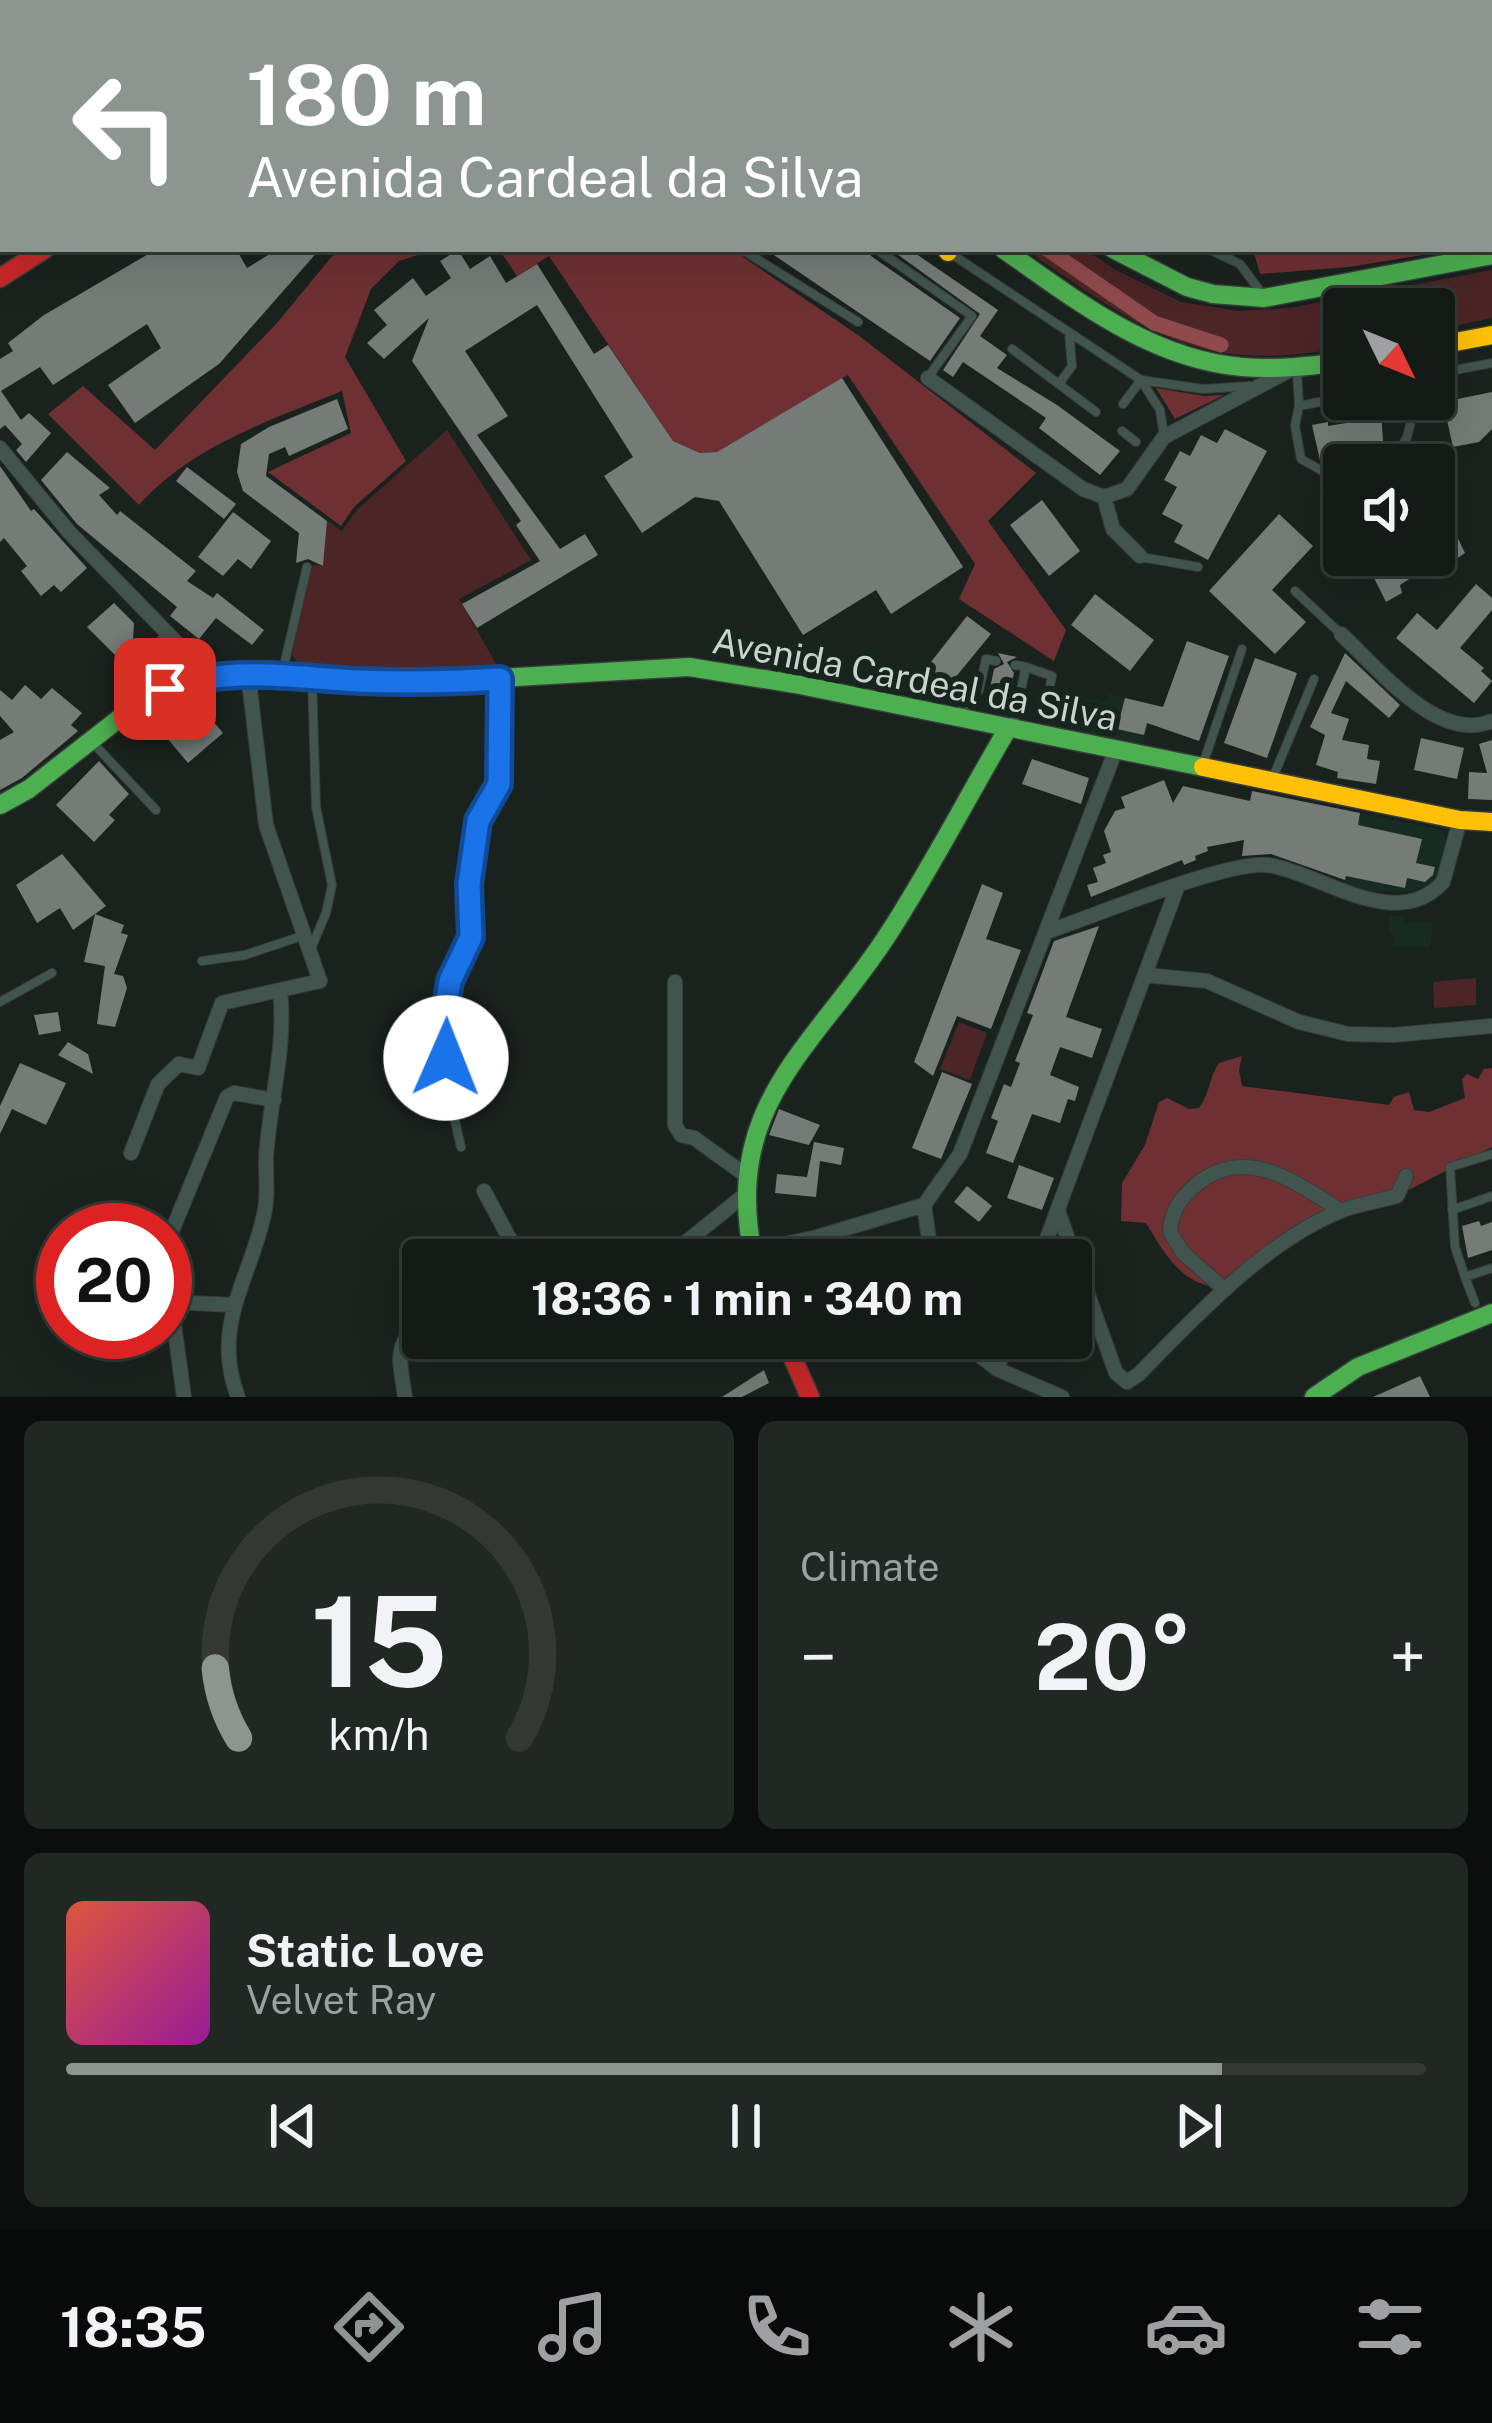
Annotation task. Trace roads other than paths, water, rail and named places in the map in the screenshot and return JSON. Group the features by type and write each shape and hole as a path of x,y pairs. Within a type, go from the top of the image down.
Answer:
{"main road":[{"path":"0,278 40,252"},
{"path":"1007,252 1154,346 1205,363 1292,370 1323,365"},
{"path":"1119,252 1187,287 1264,298 1464,255 1492,255"},
{"path":"1455,341 1492,334"},
{"name":"Avenida Cardeal da Silva","path":"0,805 29,790 144,699 208,676 248,673 428,682 689,667 795,683 1201,770 1460,820 1492,822"},
{"path":"750,1239 742,1197 745,1174 774,1088 886,937 1010,731"},
{"path":"1313,1397 1358,1367 1483,1308"},
{"path":"793,1359 810,1397"}],"street":[{"path":"928,378 1083,489 1104,497 1127,489 1163,437 1292,370"},
{"path":"0,448 109,575 208,676"},
{"path":"1104,497 1112,530 1140,556"},
{"path":"1341,634 1444,722 1469,728 1492,721"},
{"path":"131,1153 158,1084 179,1064 198,1068 222,1003 320,981 266,825 248,673"},
{"path":"471,937 469,884 478,821 499,784 500,679"},
{"path":"812,1239 924,1205 960,1154 1115,752"},
{"path":"1046,932 1250,864 1288,870 1370,899 1420,898 1444,882 1460,820"},
{"path":"1047,1239 1177,888"},
{"path":"1145,975 1207,981 1299,1022 1348,1034 1492,1026"},
{"path":"675,982 674,1125 681,1135 710,1148 745,1174"},
{"path":"238,1397 229,1360 233,1305 264,1216 266,1148 283,1042 280,990"},
{"path":"184,1203 230,1094 274,1100"},
{"path":"1224,1289 1183,1253 1170,1232 1176,1206 1209,1175 1233,1166 1265,1169 1341,1211"},
{"path":"1058,1211 1120,1379 1126,1382 1224,1289 1262,1260 1341,1211 1397,1196 1406,1176"},
{"path":"484,1191 510,1239"},
{"path":"690,1239 742,1197"},
{"path":"924,1205 929,1239"},
{"path":"184,1397 171,1302 233,1305"},
{"path":"402,1344 404,1397"},
{"path":"984,1359 1052,1395"},
{"path":"997,1369 1001,1359"}],"lane":[{"path":"746,252 858,322"},
{"path":"880,252 972,316 928,378"},
{"path":"949,252 1141,380 1160,410 1163,437"},
{"path":"1214,252 1240,264 1264,298"},
{"path":"1059,384 1072,366 1069,332"},
{"path":"1012,349 1096,412"},
{"path":"1455,370 1492,363"},
{"path":"1292,370 1301,459 1323,471"},
{"path":"1141,380 1223,390 1263,383"},
{"path":"1123,404 1141,380"},
{"path":"1299,406 1323,401"},
{"path":"1122,431 1136,442"},
{"path":"1140,556 1198,567"},
{"path":"281,676 307,566"},
{"path":"1294,591 1341,634"},
{"path":"144,699 126,675 169,632"},
{"path":"1201,770 1242,649"},
{"path":"954,718 984,691 986,658 996,661"},
{"path":"1010,731 1021,666 1052,676 1045,710"},
{"path":"310,952 332,885 314,786 312,678"},
{"path":"1271,783 1314,679"},
{"path":"90,740 157,810"},
{"path":"202,961 245,955 304,936"},
{"path":"460,1147 447,1087 444,1019 450,981 471,937"},
{"path":"0,1002 52,973"},
{"path":"1483,1308 1465,1277 1456,1247 1450,1167 1492,1154"},
{"path":"1452,1210 1492,1196"},
{"path":"1465,1277 1492,1268"}],"waterway":[{"path":"1051,252 1154,323 1221,345"}]}
